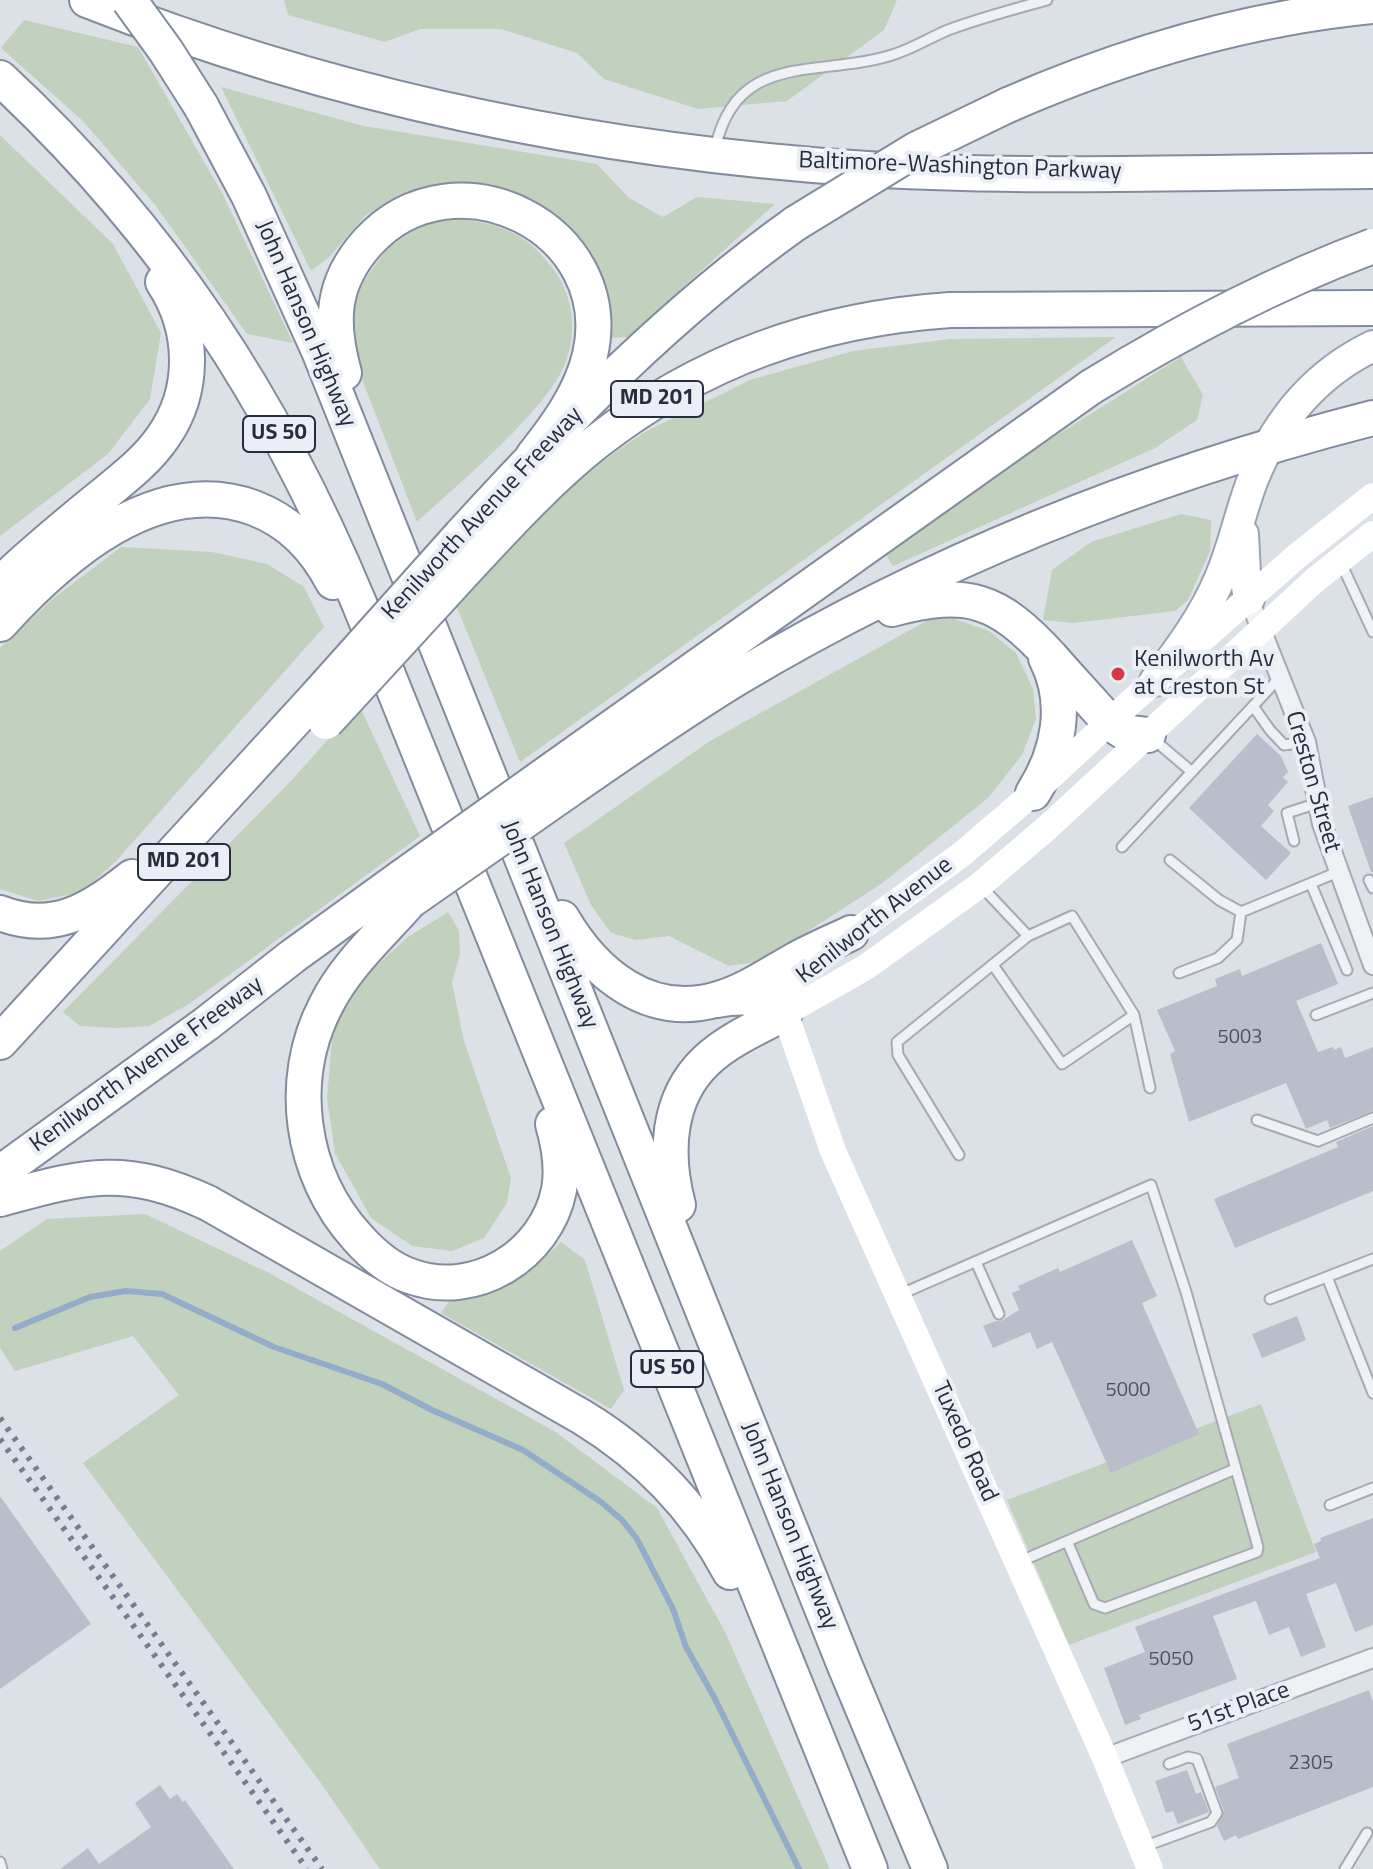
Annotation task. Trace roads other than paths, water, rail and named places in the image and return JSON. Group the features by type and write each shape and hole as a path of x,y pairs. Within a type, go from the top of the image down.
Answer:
{"highway":[{"name":"Baltimore-Washington Parkway","path":"87,0 244,55 396,98 519,125 714,156 935,172 1373,171"},
{"name":"John Hanson Highway","path":"129,0 166,51 234,165 319,351 713,1337 930,1869"},
{"name":"Kenilworth Avenue Freeway","path":"0,1042 208,817 321,709 467,549 533,456 661,331 740,264 796,223 917,149 1008,105 1101,69 1191,41 1283,19 1373,6"},
{"name":"US 50","path":"0,78 85,161 140,225 191,292 237,361 276,428 330,535 870,1869"},
{"path":"0,584 152,450 172,422 184,386 188,354 177,306 85,161"},
{"path":"382,508 337,344 335,309 345,276 362,250 386,226 417,209 463,200 506,207 524,215 553,236 581,277 591,315 590,355 568,407 533,456"},
{"name":"Kenilworth Avenue Freeway","path":"0,1173 206,1024 293,956 406,889 561,780 1091,387 1216,314 1280,283 1373,246"},
{"name":"MD 201","path":"467,549 528,504 573,462 639,411 731,360 817,330 887,315 950,310 1373,308"},
{"path":"561,780 833,624 952,565 1030,531 1166,479 1268,446 1373,418"},
{"path":"0,624 42,581 93,540 121,523 167,505 202,500 234,502 276,518 311,548 330,576 415,740"},
{"path":"833,624 910,604 954,599 997,609 1030,635 1109,722 1124,732 1148,735"},
{"path":"1030,635 1055,676 1060,713 1053,751 1033,793"},
{"name":"MD 201","path":"39,999 265,786 321,709"},
{"path":"0,913 35,922 61,919 87,909 111,894 208,817"},
{"path":"508,822 573,935 600,970 634,992 659,1000 689,1003 752,997 770,1003 785,1013 731,1042 707,1060 684,1092 673,1122 669,1146 670,1173 713,1337"},
{"path":"406,889 333,991 309,1044 303,1090 308,1142 324,1190 359,1240 399,1272 438,1282 459,1282 486,1275 524,1253 550,1217 560,1187 560,1156 525,1015"},
{"path":"717,1000 851,933"},
{"path":"0,1199 72,1179 100,1177 132,1178 176,1190 208,1203 599,1427 669,1484 699,1521 729,1568 809,1722"}],"main road":[{"path":"1155,681 1183,644 1215,591 1243,516 1252,482 1283,421 1313,387 1340,365 1373,346"},
{"name":"Kenilworth Avenue","path":"785,1013 790,988 802,971 943,868 1033,793 1315,540 1373,496"},
{"path":"1243,516 1249,599"},
{"name":"Kenilworth Avenue","path":"785,1013 866,967 980,885 1048,827 1339,559 1373,534"},
{"name":"Tuxedo Road","path":"785,1013 825,1130 1105,1758 1146,1858"}],"street":[{"name":"Creston Street","path":"1249,599 1306,742 1318,803 1338,872 1372,958"},
{"name":"51st Place","path":"1105,1758 1373,1658"}],"lane":[{"path":"714,156 719,131 730,110 753,88 768,79 804,68 889,56 947,31 1047,0"},
{"path":"1339,559 1373,632"},
{"path":"1122,847 1280,677"},
{"path":"1253,706 1284,745 1306,742"},
{"path":"1148,735 1192,772"},
{"path":"1294,841 1287,813 1318,803"},
{"path":"1170,860 1219,900 1241,912"},
{"path":"1241,912 1338,872"},
{"path":"1311,884 1347,970"},
{"path":"980,885 1028,936"},
{"path":"1179,973 1218,958 1237,940 1241,912"},
{"path":"959,1155 898,1055 897,1042 1028,936 1072,916 1134,1015 1150,1088"},
{"path":"993,965 1062,1064 1134,1015"},
{"path":"1316,1015 1373,993"},
{"path":"1257,1120 1318,1141 1373,1118"},
{"path":"898,1295 1151,1185 1186,1292 1257,1552 1105,1608 1094,1604 1067,1541"},
{"path":"1270,1299 1373,1259"},
{"path":"976,1262 999,1314"},
{"path":"1327,1277 1373,1393"},
{"path":"1017,1563 1235,1469"},
{"path":"1330,1505 1373,1488"},
{"path":"1146,1858 1211,1822 1217,1813 1197,1759 1188,1757 1169,1764"},
{"path":"1345,1869 1367,1833"},
{"path":"0,1862 2,1869"}],"waterway":[{"path":"15,1328 90,1297 126,1291 162,1294 274,1347 382,1384 523,1450 601,1502 622,1520 637,1539 673,1609 686,1647 799,1869"}],"railway":[{"path":"0,1418 322,1869"},
{"path":"0,1439 307,1869"}],"place":[{"name":"Kenilworth Av at Creston St","path":"1118,674"}]}
